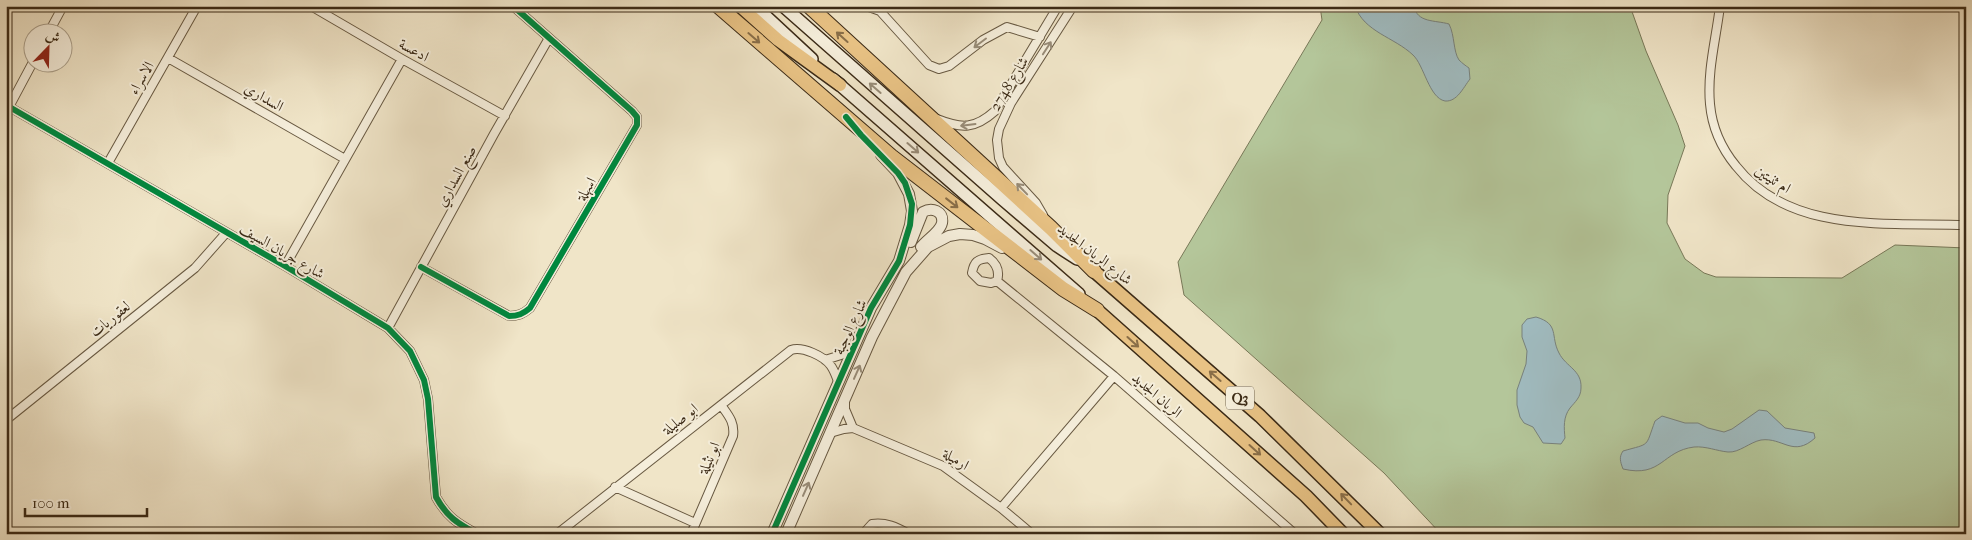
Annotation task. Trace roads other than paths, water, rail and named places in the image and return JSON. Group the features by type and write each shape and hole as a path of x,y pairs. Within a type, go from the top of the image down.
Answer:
{"highway":[{"path":"718,6 891,156 1063,289 1097,310"},
{"path":"809,6 1051,228 1094,271"}],"main road":[{"path":"740,6 778,40 840,85"},
{"name":"Q3","path":"755,6 840,85 1097,310 1298,490 1343,534"},
{"name":"شارع الريان الجديد","path":"783,6 1016,211 1057,246 1094,271 1260,416 1380,534"}],"street":[{"path":"55,22 64,6"},
{"name":"الاسراء","path":"108,163 197,6"},
{"name":"ادعسة","path":"311,6 505,116"},
{"name":"اسهلة","path":"421,267 509,316 518,316 524,313 530,308 637,124 637,117 632,111 513,6"},
{"path":"866,6 879,8 929,65 939,69 949,66 983,40 1007,27 1021,29 1040,37"},
{"name":"شارع 2748","path":"1051,228 1036,203 1003,167 999,158 997,140 999,130 1011,103 1073,6"},
{"name":"ام ثنيتين","path":"1720,6 1709,80 1713,121 1720,141 1730,160 1743,176 1775,200 1814,215 1850,222 1966,225"},
{"path":"1056,10 1059,9 1066,12 1066,19"},
{"name":"شارع 2748","path":"930,117 959,126 976,124 987,118 995,111 1056,10"},
{"name":"صنع السداري","path":"388,328 549,38"},
{"name":"السداري","path":"168,58 345,159"},
{"path":"285,266 402,59"},
{"path":"8,106 27,72"},
{"name":"شارع جريان السيف","path":"8,106 285,266 388,328 410,351 424,380 428,399 436,497 443,510 451,519 477,534"},
{"name":"شارع الوجبة","path":"772,534 871,308 899,261 912,217 909,194 898,173 846,118"},
{"path":"899,261 909,246 923,212 930,209 938,212 942,219 941,227 917,251 906,272"},
{"name":"لعقوريات","path":"6,420 195,268 226,233"},
{"name":"شارع الوجبة","path":"786,534 872,337 906,272 935,242 960,234 974,235 985,239 1025,260"},
{"name":"الريان الجديد","path":"997,281 1114,376 1295,534"},
{"path":"825,360 841,355 854,346"},
{"name":"ابو صليلة","path":"556,534 791,350 796,348 802,349 825,360"},
{"path":"825,360 832,366 838,381"},
{"path":"1001,508 1114,376"},
{"path":"830,433 853,428 845,409 844,400"},
{"name":"ابو نثيلة","path":"691,534 733,436 732,420 721,405"},
{"name":"ارميلة","path":"853,428 943,466 1001,508 1032,534"},
{"path":"614,487 696,523"},
{"path":"863,534 872,524 880,522 909,534"}],"water":[{"path":"1355,6 1414,6 1423,18 1449,24 1457,56 1469,68 1470,79 1459,94 1449,101 1439,99 1413,55 1372,28 1359,15"},
{"path":"1536,317 1544,320 1551,327 1559,353 1581,382 1579,397 1566,415 1564,426 1565,438 1561,444 1543,443 1533,427 1524,423 1520,417 1517,405 1517,390 1526,364 1527,351 1522,337 1522,325 1527,319"},
{"path":"1759,410 1767,411 1785,428 1814,433 1815,438 1807,444 1794,447 1776,441 1761,440 1732,452 1694,447 1683,449 1646,470 1623,469 1620,459 1623,451 1646,443 1655,421 1662,416 1685,423 1698,423 1724,432 1732,429"}]}
